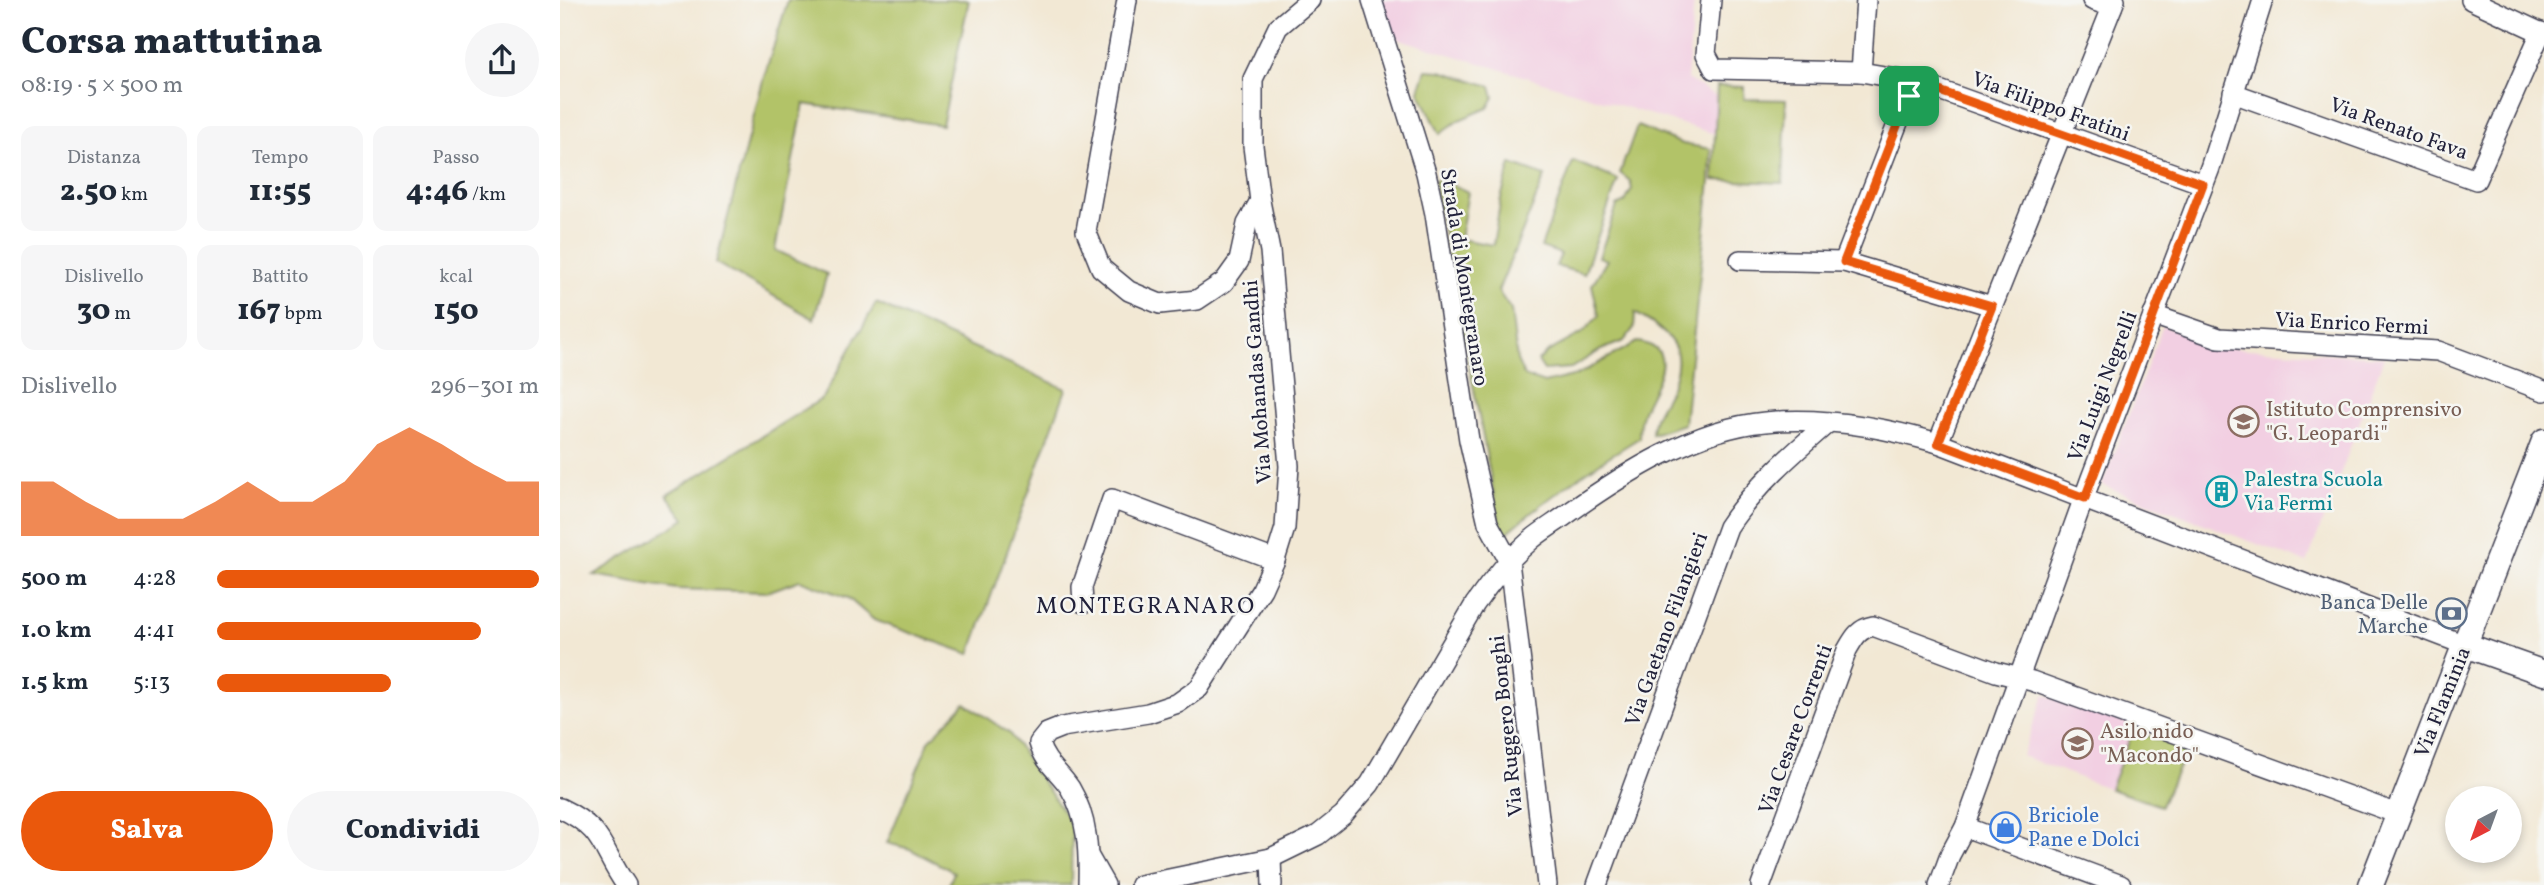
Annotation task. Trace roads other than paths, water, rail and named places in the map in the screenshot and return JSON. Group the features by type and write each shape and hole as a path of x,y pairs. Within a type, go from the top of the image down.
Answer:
{"street":[{"path":"1127,0 1086,231 1101,268 1129,290 1160,304 1197,300 1224,282 1240,261 1247,224 1260,201"},
{"name":"Via Mohandas Gandhi","path":"1089,856 1080,811 1069,788 1043,757 1039,743 1047,733 1062,727 1148,713 1178,703 1199,688 1262,589 1275,560 1284,528 1289,466 1270,251 1253,146 1253,79 1278,27 1310,0"},
{"name":"Strada di Montegranaro","path":"1373,0 1426,173 1435,214 1469,440 1488,523 1509,561"},
{"name":"Via Filippo Fratini","path":"1711,0 1706,54 1714,69 1861,72 1914,82 2203,184"},
{"path":"1861,72 1866,0"},
{"path":"1938,443 2113,3 2092,0"},
{"name":"Via Luigi Negrelli","path":"1939,885 1950,855 1965,827 2203,184 2263,0"},
{"path":"2470,0 2543,33"},
{"name":"Via Renato Fava","path":"2233,93 2476,180 2543,33"},
{"path":"1844,262 1914,82"},
{"path":"1740,260 1844,262 1992,306"},
{"name":"Via Enrico Fermi","path":"2153,316 2219,338 2438,351 2544,391"},
{"path":"1140,885 1271,858 1318,835 1343,815 1363,793 1475,604 1490,582 1532,539 1604,488 1650,461 1694,441 1740,426 1766,422 1829,422 1897,431 1938,443 2544,673"},
{"name":"Via Gaetano Filangieri","path":"1597,885 1728,527 1743,504 1770,475 1829,422"},
{"name":"Via Flaminia","path":"2371,885 2544,441"},
{"path":"1083,603 1082,587 1112,499 1275,560"},
{"name":"Via Ruggero Bonghi","path":"1509,561 1546,885"},
{"name":"Via Cesare Correnti","path":"1761,885 1847,650 1864,627 1873,626 2018,678"},
{"path":"2018,678 2398,814"},
{"path":"560,808 584,820 599,836 626,885"},
{"path":"1965,827 2121,885"},
{"path":"1088,885 1089,856"},
{"path":"1089,856 1105,885"},
{"path":"1271,858 1272,885"}],"place":[{"name":"Istituto Comprensivo \"G. Leopardi\"","path":"2243,421"},
{"name":"Palestra Scuola Via Fermi","path":"2221,491"},
{"name":"Banca Delle Marche","path":"2451,614"},
{"name":"Asilo nido \"Macondo\"","path":"2077,743"},
{"name":"Briciole Pane e Dolci","path":"2005,827"}],"district":[{"name":"MONTEGRANARO","path":"1146,605"}]}
